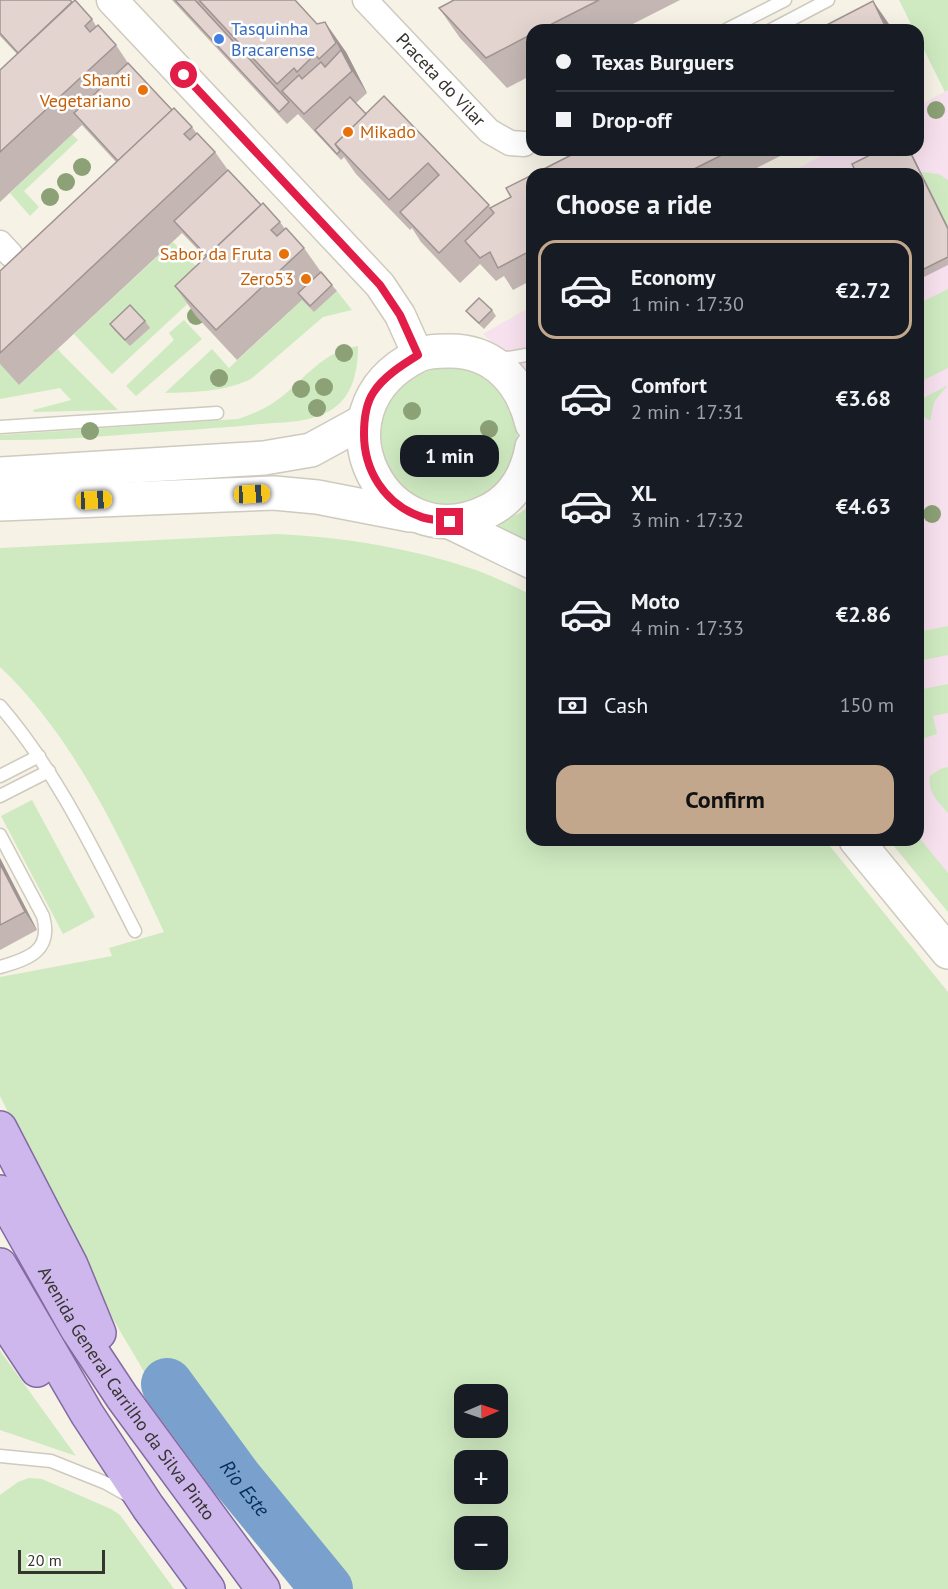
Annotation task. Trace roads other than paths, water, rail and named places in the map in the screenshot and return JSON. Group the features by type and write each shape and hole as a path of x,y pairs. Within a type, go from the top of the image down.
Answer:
{"main road":[{"path":"526,402 517,385 500,368 480,356 457,351 436,351 418,355 395,370 372,394 364,421 364,450 374,477 392,500 526,559"},
{"path":"0,474 264,458 311,450 364,421"},
{"path":"0,504 274,493 317,497 435,519 475,518 497,506 516,489 526,471"},
{"path":"861,846 948,952"},
{"path":"0,1128 71,1265 107,1353 122,1397"},
{"name":"Avenida General Carrilho da Silva Pinto","path":"0,1192 71,1319 122,1397 263,1589"},
{"name":"Avenida General Carrilho da Silva Pinto","path":"0,1265 87,1414 148,1507 208,1589"},
{"path":"0,1314 43,1379 87,1414"}],"street":[{"path":"112,0 380,285 400,315 418,355"},
{"name":"Praceta do Vilar","path":"365,0 489,131 510,143 526,140"}],"lane":[{"path":"738,24 785,0"},
{"path":"782,24 828,0"},
{"path":"480,356 508,358 526,355"},
{"path":"0,427 217,412"},
{"path":"0,706 49,771 92,847 135,931"},
{"path":"0,776 39,756"},
{"path":"0,796 49,771"},
{"path":"0,835 43,916 46,927 41,947 34,954 0,967"},
{"path":"0,1456 51,1461 106,1483 148,1507"}],"waterway":[{"name":"Rio Este","path":"167,1384 236,1478 327,1589"}],"place":[{"name":"Tasquinha Bracarense","path":"219,39"},
{"name":"Shanti Vegetariano","path":"143,90"},
{"name":"Mikado","path":"348,132"},
{"name":"Sabor da Fruta","path":"284,254"},
{"name":"Zero53","path":"306,279"}]}
